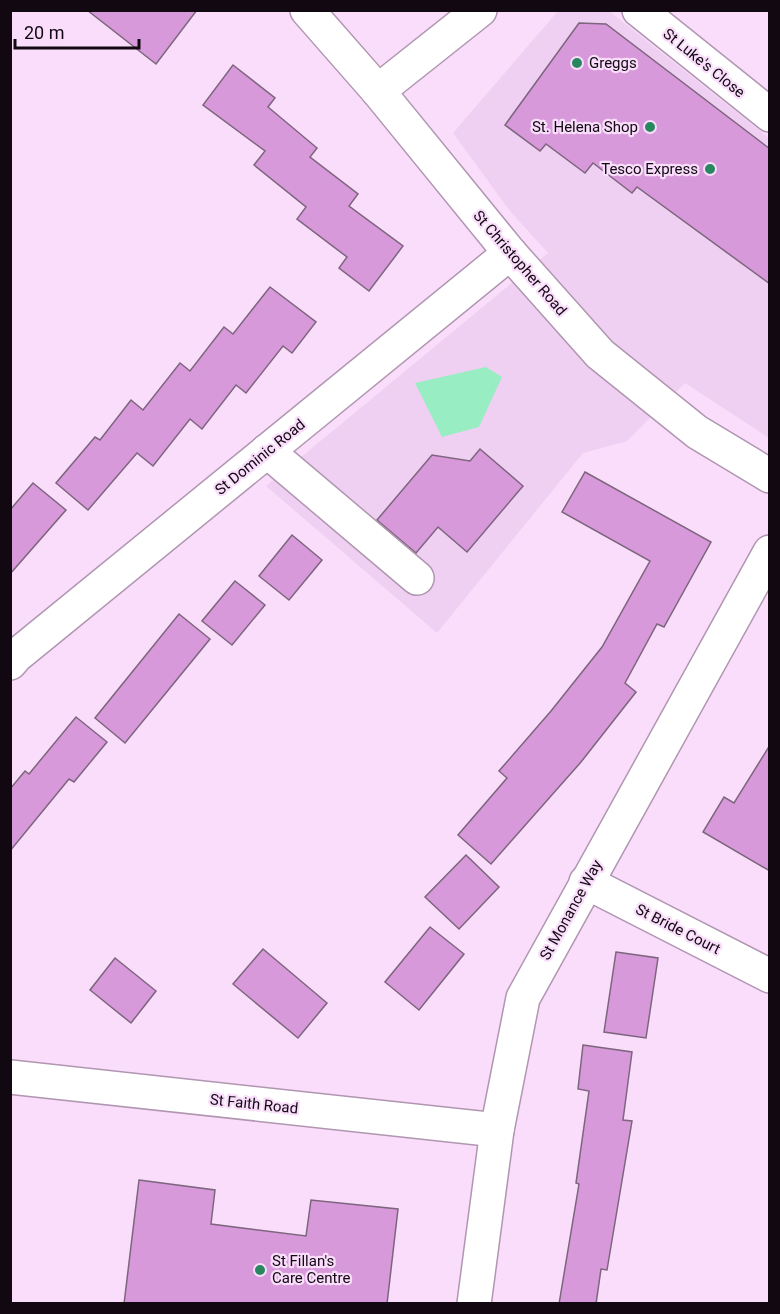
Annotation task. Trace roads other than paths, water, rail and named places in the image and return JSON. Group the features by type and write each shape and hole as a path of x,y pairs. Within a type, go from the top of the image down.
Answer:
{"street":[{"name":"St Christopher Road","path":"307,10 378,92 510,253 600,354 697,432 770,476"},
{"path":"378,92 480,10"},
{"name":"St Luke's Close","path":"639,10 770,115"},
{"name":"St Dominic Road","path":"10,663 510,253"},
{"path":"267,451 417,578"},
{"name":"St Monance Way","path":"474,1304 497,1130 523,998 770,552"},
{"name":"St Bride Court","path":"586,882 770,976"},
{"name":"St Faith Road","path":"10,1077 497,1130"}],"place":[{"name":"Greggs","path":"577,63"},
{"name":"St. Helena Shop","path":"650,127"},
{"name":"Tesco Express","path":"710,169"},
{"name":"St Fillan's Care Centre","path":"260,1270"}]}
